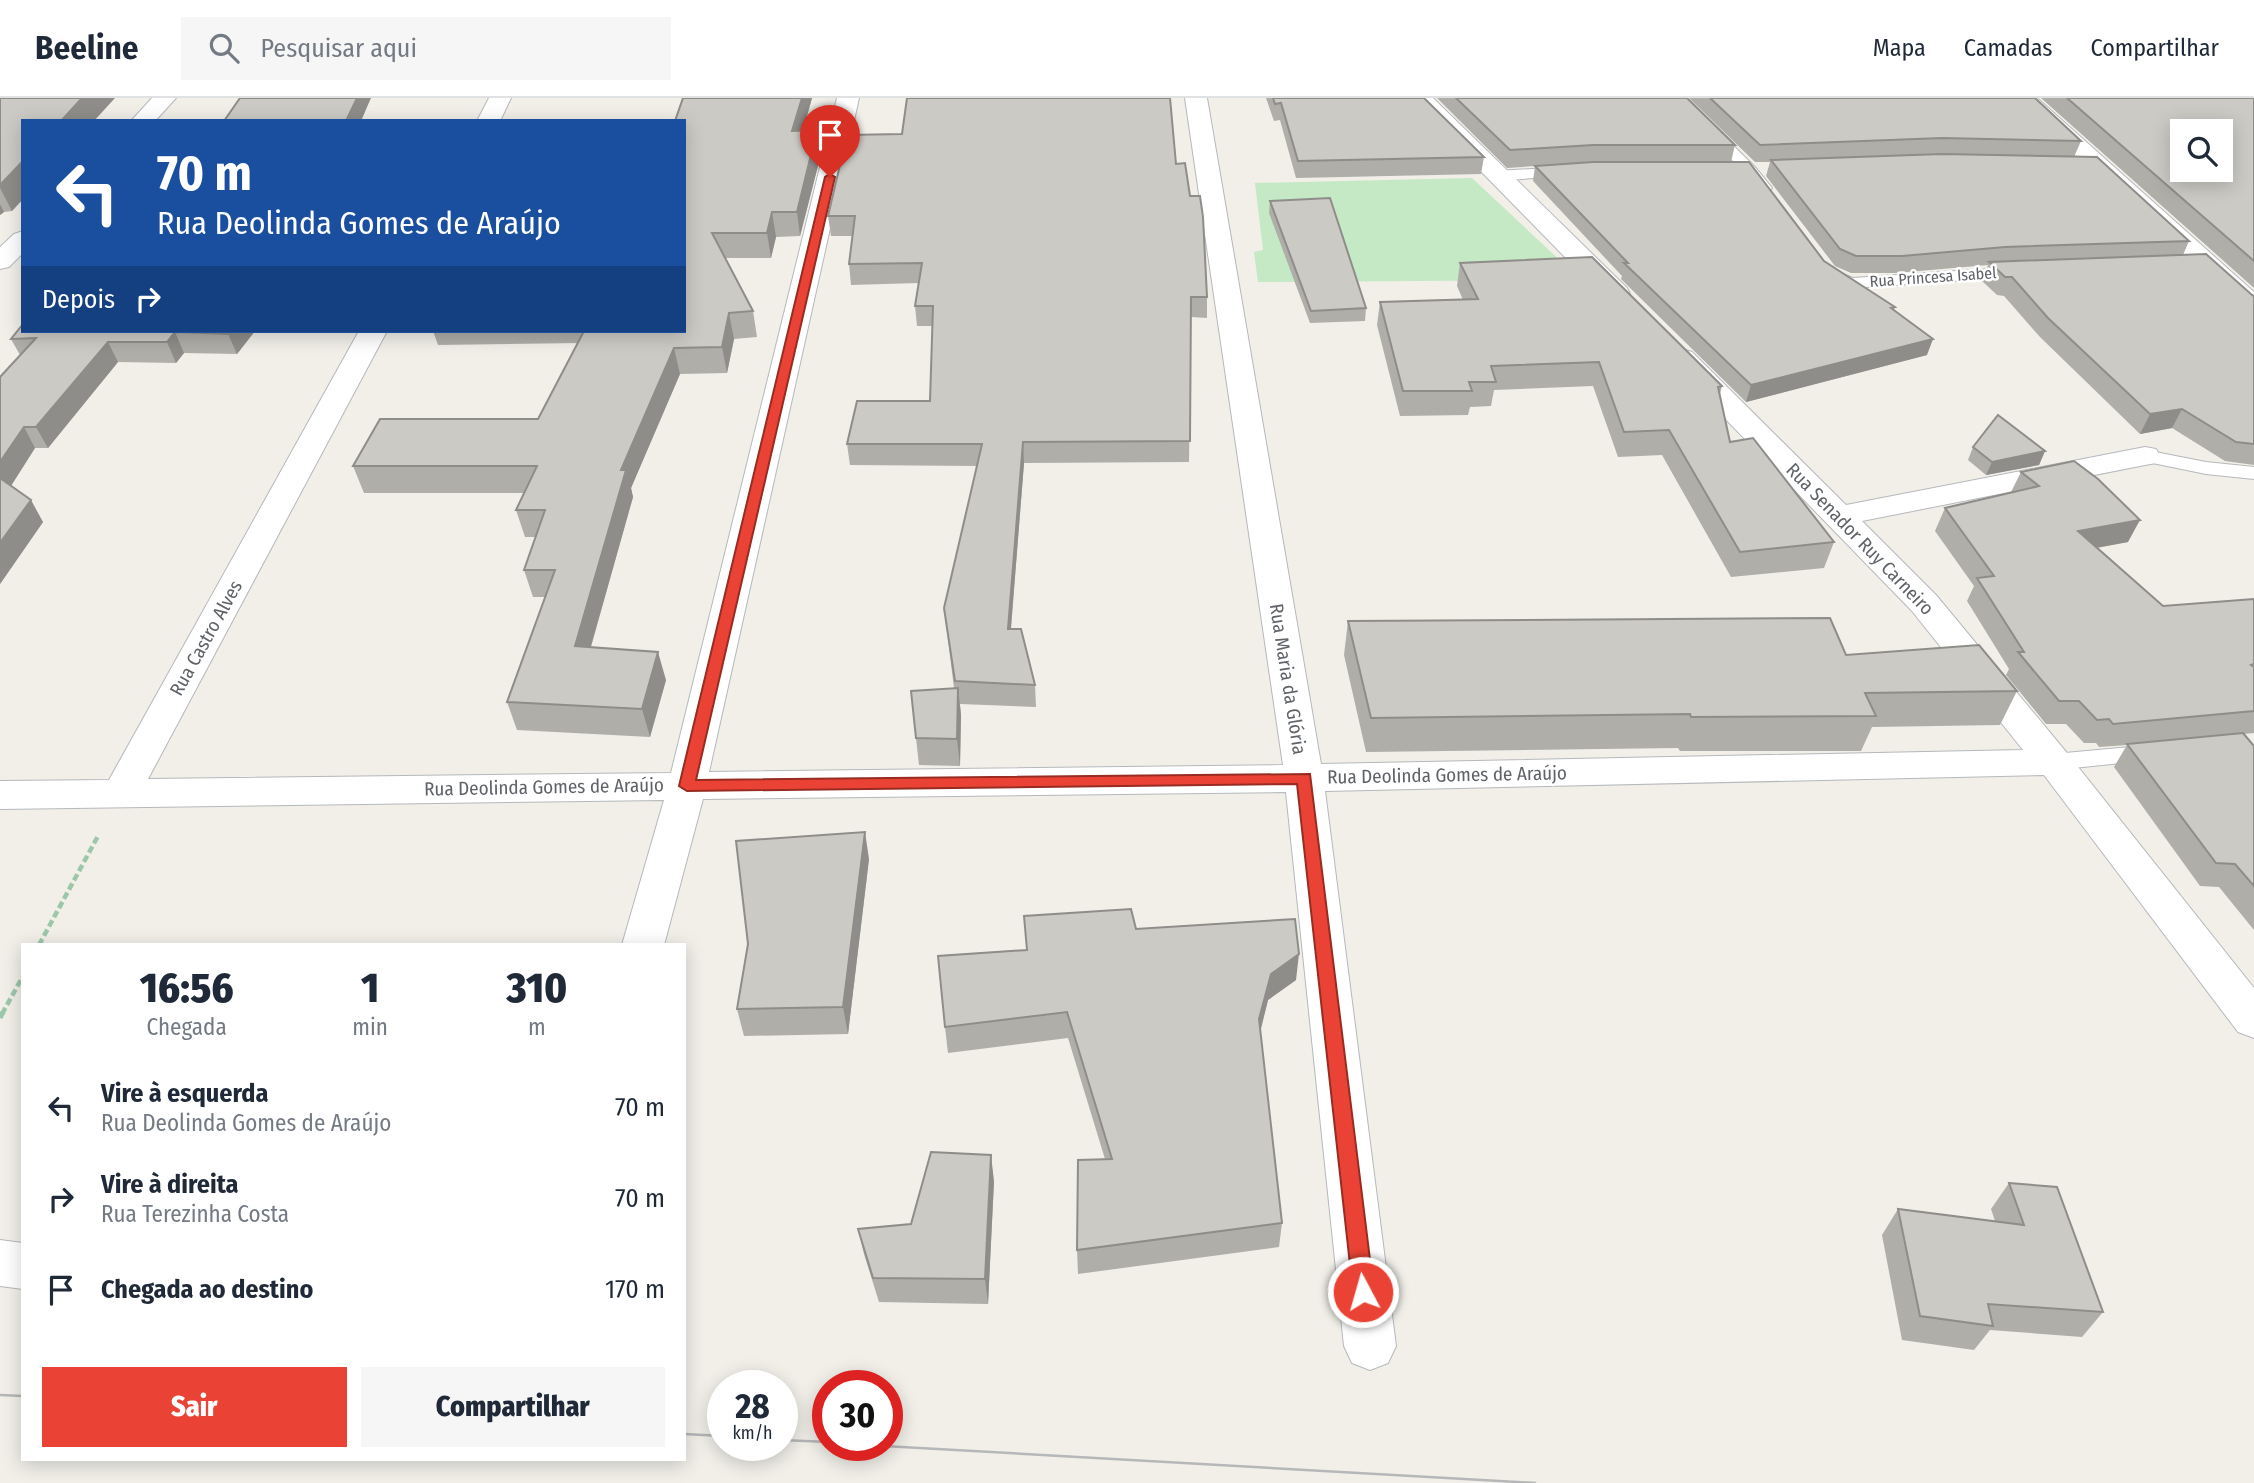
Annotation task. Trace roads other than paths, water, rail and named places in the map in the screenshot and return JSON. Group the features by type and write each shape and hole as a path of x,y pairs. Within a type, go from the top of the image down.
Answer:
{"street":[{"path":"144,119 165,98"},
{"path":"489,119 500,98"},
{"path":"644,943 687,786 848,98"},
{"name":"Rua Maria da Glória","path":"1196,98 1304,778 1370,1346"},
{"path":"1420,98 1635,312"},
{"path":"2024,98 2254,306"},
{"path":"0,261 21,241"},
{"name":"Rua Castro Alves","path":"122,792 372,333"},
{"name":"Rua Senador Ruy Carneiro","path":"1665,341 1924,603 2054,762 2254,1020"},
{"path":"1840,516 2145,456"},
{"name":"Rua Deolinda Gomes de Araújo","path":"0,794 1304,778 2054,762"},
{"path":"0,1263 21,1266"}],"lane":[{"path":"1677,98 1756,170 1773,200"},
{"path":"2073,165 2101,166"},
{"path":"1723,170 1756,170"},
{"path":"1497,176 1577,171"},
{"path":"2183,265 2210,264"},
{"name":"Rua Princesa Isabel","path":"1823,267 1838,279 1853,283 2037,271"},
{"path":"2145,456 2206,468 2254,473"},
{"path":"2054,762 2180,750"}],"tram line":[{"path":"0,1395 21,1396"},
{"path":"686,1434 707,1435"},
{"path":"798,1441 812,1441"},
{"path":"903,1447 1535,1483"}]}
